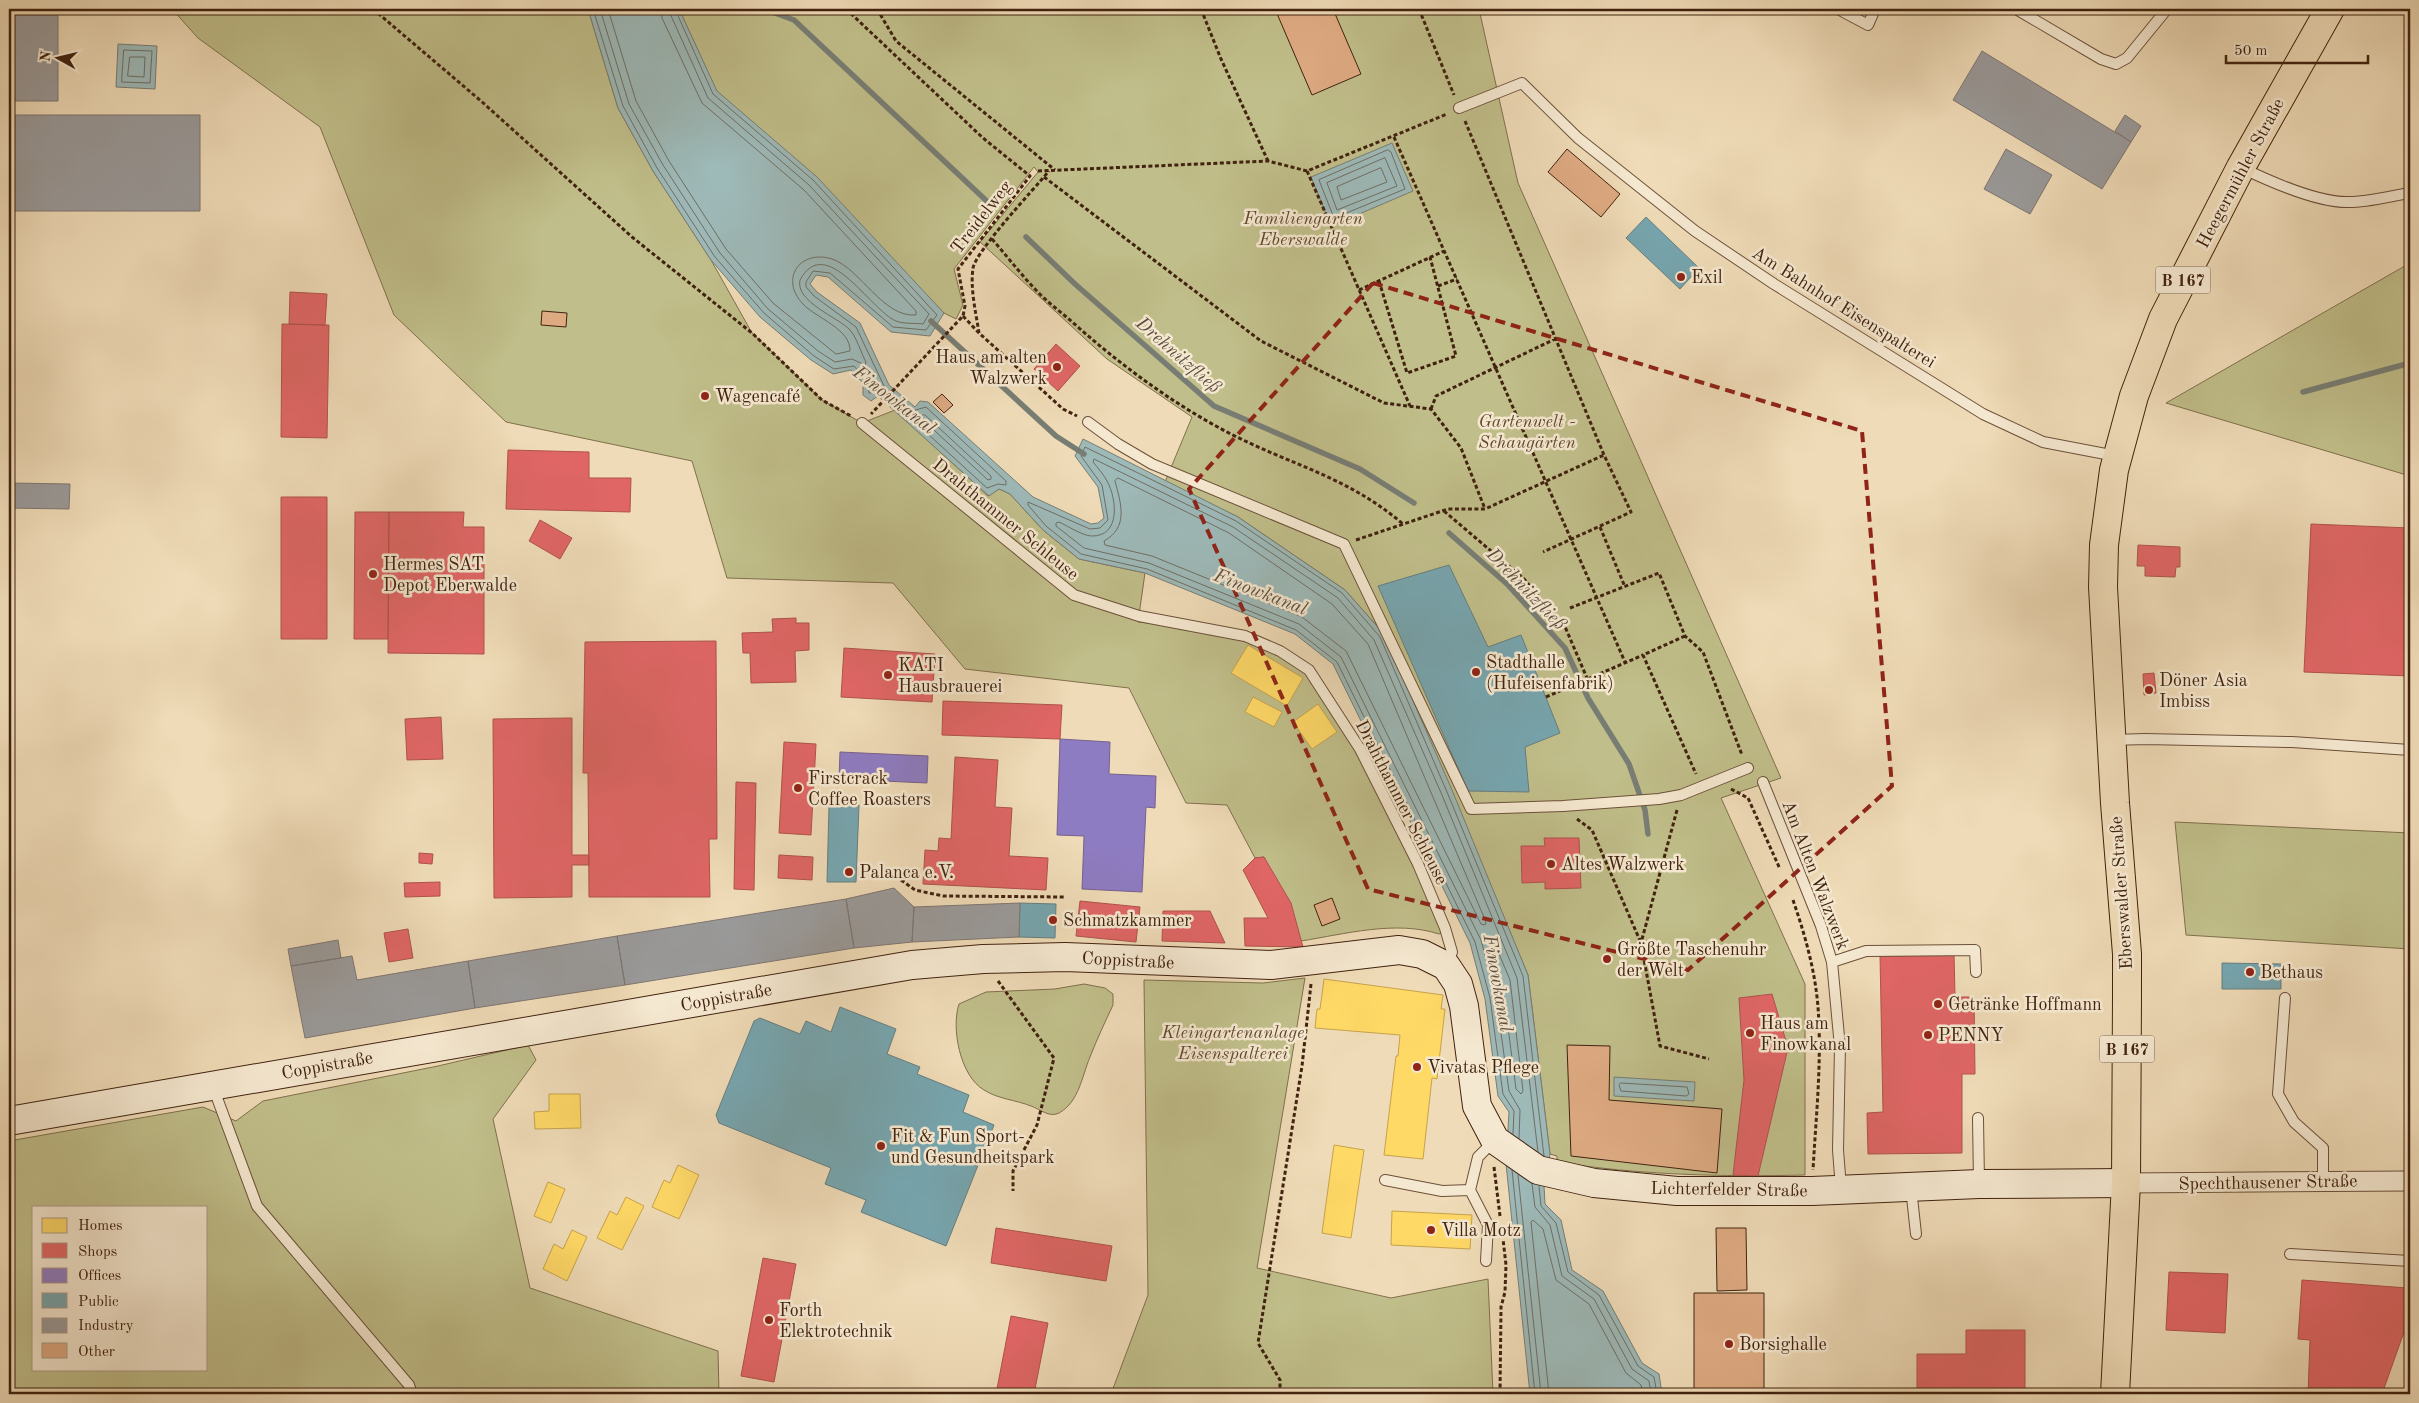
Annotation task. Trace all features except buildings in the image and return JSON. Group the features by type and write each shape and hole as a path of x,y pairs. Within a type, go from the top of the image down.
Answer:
{"main road":[{"name":"Heegermühler Straße","path":"2134,396 2163,319 2241,167 2330,9"},
{"name":"Eberswalder Straße","path":"2115,1394 2126,1183 2127,954 2111,740 2103,586 2104,545 2117,456 2134,396"},
{"name":"Coppistraße","path":"9,1121 912,964 983,959 1065,957 1271,966 1399,950 1422,954 1446,966"},
{"name":"Lichterfelder Straße","path":"1446,966 1458,984 1464,1006 1477,1106 1496,1140 1538,1170 1594,1182 1677,1192 1812,1191 1979,1184 2126,1183"}],"street":[{"name":"Spechthausener Straße","path":"2126,1183 2410,1181"}],"lane":[{"path":"1838,9 1868,25 1875,9"},
{"path":"2016,9 2101,59 2116,64 2126,58 2167,9"},
{"name":"Am Bahnhof Eisenspalterei","path":"1459,108 1522,83 1578,138 1695,231 1774,284 1983,414 2043,442 2117,456"},
{"path":"2241,167 2270,182 2314,196 2348,202 2410,192"},
{"path":"1088,422 1152,464 1344,544 1471,809 1629,803 1659,799 1680,795 1701,785 1748,768"},
{"name":"Drahthammer Schleuse","path":"862,423 1074,595 1139,616 1245,636 1280,651 1309,670 1360,749 1418,864 1445,928 1452,952 1446,966"},
{"path":"2111,740 2292,742 2410,750"},
{"name":"Am Alten Walzwerk","path":"1763,782 1821,926 1832,962 1840,1047 1838,1150 1841,1189"},
{"path":"1832,962 1866,951 1975,950 1976,972"},
{"path":"2285,998 2278,1094 2294,1122 2323,1148 2323,1181"},
{"path":"213,1086 257,1206 408,1385 412,1394"},
{"path":"1978,1118 1979,1184"},
{"path":"1486,1261 1488,1224 1470,1190 1478,1157 1496,1140"},
{"path":"1385,1180 1442,1191 1470,1190"},
{"path":"1911,1187 1916,1234"},
{"path":"2290,1254 2410,1261"}],"path":[{"path":"373,9 481,101 632,238 752,333 822,400 862,423"},
{"name":"Treidelweg","path":"846,9 983,138 1030,176 958,270 965,306 964,316"},
{"path":"877,9 896,41 1055,170"},
{"path":"1200,9 1220,59 1268,161"},
{"path":"1421,9 1459,108 1555,339 1604,455 1632,512 1543,552"},
{"path":"1038,171 1268,161 1307,171 1394,137 1459,108"},
{"path":"1394,137 1626,662"},
{"path":"979,334 973,289 973,267 992,239 1049,171"},
{"path":"1307,171 1410,406"},
{"path":"1044,178 1261,341 1384,403 1432,409 1461,448 1485,509"},
{"path":"992,239 1035,289 1099,346 1170,399 1266,451 1310,467 1344,483 1381,505 1403,524"},
{"path":"1359,290 1444,251"},
{"path":"1379,281 1407,373 1456,356 1430,257"},
{"path":"1438,286 1457,279"},
{"path":"882,402 964,316 979,334 1063,409 1088,422"},
{"path":"1432,409 1436,396 1555,339"},
{"path":"1372,535 1443,511 1485,509 1604,455"},
{"path":"1443,511 1530,586 1566,629 1587,678"},
{"path":"1600,527 1625,587"},
{"path":"1570,608 1659,573 1685,636 1702,652 1748,768"},
{"path":"1546,697 1685,636"},
{"path":"1643,655 1701,785"},
{"path":"1716,780 1748,798 1784,877"},
{"path":"1641,943 1680,795"},
{"path":"1562,806 1592,830 1641,943 1660,1046 1709,1060"},
{"path":"901,880 915,890 943,896 1066,896"},
{"path":"1791,895 1813,967 1818,1007 1819,1040 1812,1191"},
{"path":"983,959 1054,1058 1037,1125 1013,1171 1013,1191"},
{"path":"1280,1394 1280,1380 1258,1343 1302,1066 1311,982 1310,961"},
{"path":"1500,1394 1501,1307 1505,1292"}],"highlighted area":[{"path":"1373,283 1862,431 1892,786 1688,970 1368,889 1189,489"}],"green space":[{"path":"172,9 588,9 618,108 653,171 711,260 752,333 822,400 862,423 895,410 988,496 999,489 1010,494 1043,530 1079,559 1145,573 1138,622 1234,631 1309,665 1405,843 1444,932 1439,934 1423,930 1388,928 1301,941 1264,857 1255,858 1227,805 1186,803 1129,688 965,669 893,583 727,578 692,461 506,422 394,315 320,127 198,38"},
{"name":"Familiengarten Eberswalde","path":"679,9 1479,9 1518,183 1781,778 1721,798 1805,984 1805,1175 1681,1174 1618,1170 1557,1162 1557,1156 1550,1154 1528,975 1384,634 1345,590 1238,517 1165,482 1192,417 1107,359 980,242 1038,172 1034,167 954,269 963,305 956,319 944,313 716,91"},
{"path":"2410,263 2410,476 2166,403"},
{"path":"2175,822 2410,833 2410,949 2186,935"},
{"name":"Kleingartenanlage Eisenspalterei","path":"1305,978 1257,1268 1391,1298 1488,1279 1493,1394 1111,1394 1148,1295 1144,980 1263,983"},
{"path":"1084,984 1105,988 1113,994 1113,1005 1079,1088 1066,1108 1059,1113 1048,1114 1034,1107 995,1095 984,1090 976,1083 963,1063 959,1051 956,1026 959,1004 986,992 1055,989"},
{"path":"528,1045 536,1060 493,1119 530,1288 718,1351 719,1394 9,1394 9,1141 203,1107 236,1121 263,1101 438,1066"}],"water":[{"name":"Finowkanal","path":"588,9 679,9 717,91 817,177 944,313 930,336 891,332 828,277 816,275 810,284 817,292 860,323 889,385 915,407 920,401 928,402 1033,497 1091,524 1098,523 1104,518 1098,487 1075,456 1083,439 1238,517 1345,590 1384,634 1452,790 1528,975 1550,1154 1544,1186 1545,1204 1561,1220 1572,1270 1603,1291 1642,1363 1659,1374 1662,1394 1530,1394 1506,1164 1509,1112 1498,1096 1485,999 1470,943 1333,664 1295,634 1145,573 1079,559 1043,530 1010,494 999,489 989,496 878,396 871,401 863,395 863,383 851,370 833,374 811,360 760,317 711,260 653,171 618,108"},
{"path":"118,44 157,46 155,89 116,87"},
{"path":"1392,143 1413,191 1331,226 1311,177"},
{"path":"1614,1077 1695,1082 1694,1101 1614,1096"}],"waterway":[{"path":"764,9 794,20 991,205"},
{"name":"Drehnitzfließ","path":"1026,237 1075,284 1214,406 1360,469 1414,503"},
{"path":"931,321 1056,436 1084,454"},
{"name":"Drehnitzfließ","path":"2303,392 2410,363"},
{"name":"Drehnitzfließ","path":"1449,533 1507,584 1565,648 1588,698 1629,764 1645,810 1648,834"}],"place":[{"name":"Exil","path":"1681,277"},
{"name":"Haus am alten Walzwerk","path":"1057,367"},
{"name":"Wagencafé","path":"705,396"},
{"name":"Hermes SAT Depot Eberwalde","path":"373,574"},
{"name":"Stadthalle (Hufeisenfabrik)","path":"1476,672"},
{"name":"KATI Hausbrauerei","path":"888,675"},
{"name":"Döner Asia Imbiss","path":"2149,690"},
{"name":"Firstcrack Coffee Roasters","path":"798,788"},
{"name":"Altes Walzwerk","path":"1551,864"},
{"name":"Palanca e.V.","path":"849,872"},
{"name":"Schmatzkammer","path":"1053,920"},
{"name":"Größte Taschenuhr der Welt","path":"1607,959"},
{"name":"Bethaus","path":"2250,972"},
{"name":"Getränke Hoffmann","path":"1938,1004"},
{"name":"Haus am Finowkanal","path":"1750,1033"},
{"name":"PENNY","path":"1928,1035"},
{"name":"Vivatas Pflege","path":"1417,1067"},
{"name":"Fit & Fun Sport- und Gesundheitspark","path":"881,1146"},
{"name":"Villa Motz","path":"1431,1230"},
{"name":"Forth Elektrotechnik","path":"769,1320"},
{"name":"Borsighalle","path":"1729,1344"}],"park label":[{"name":"Gartenwelt - Schaugärten","path":"1527,431"}]}
